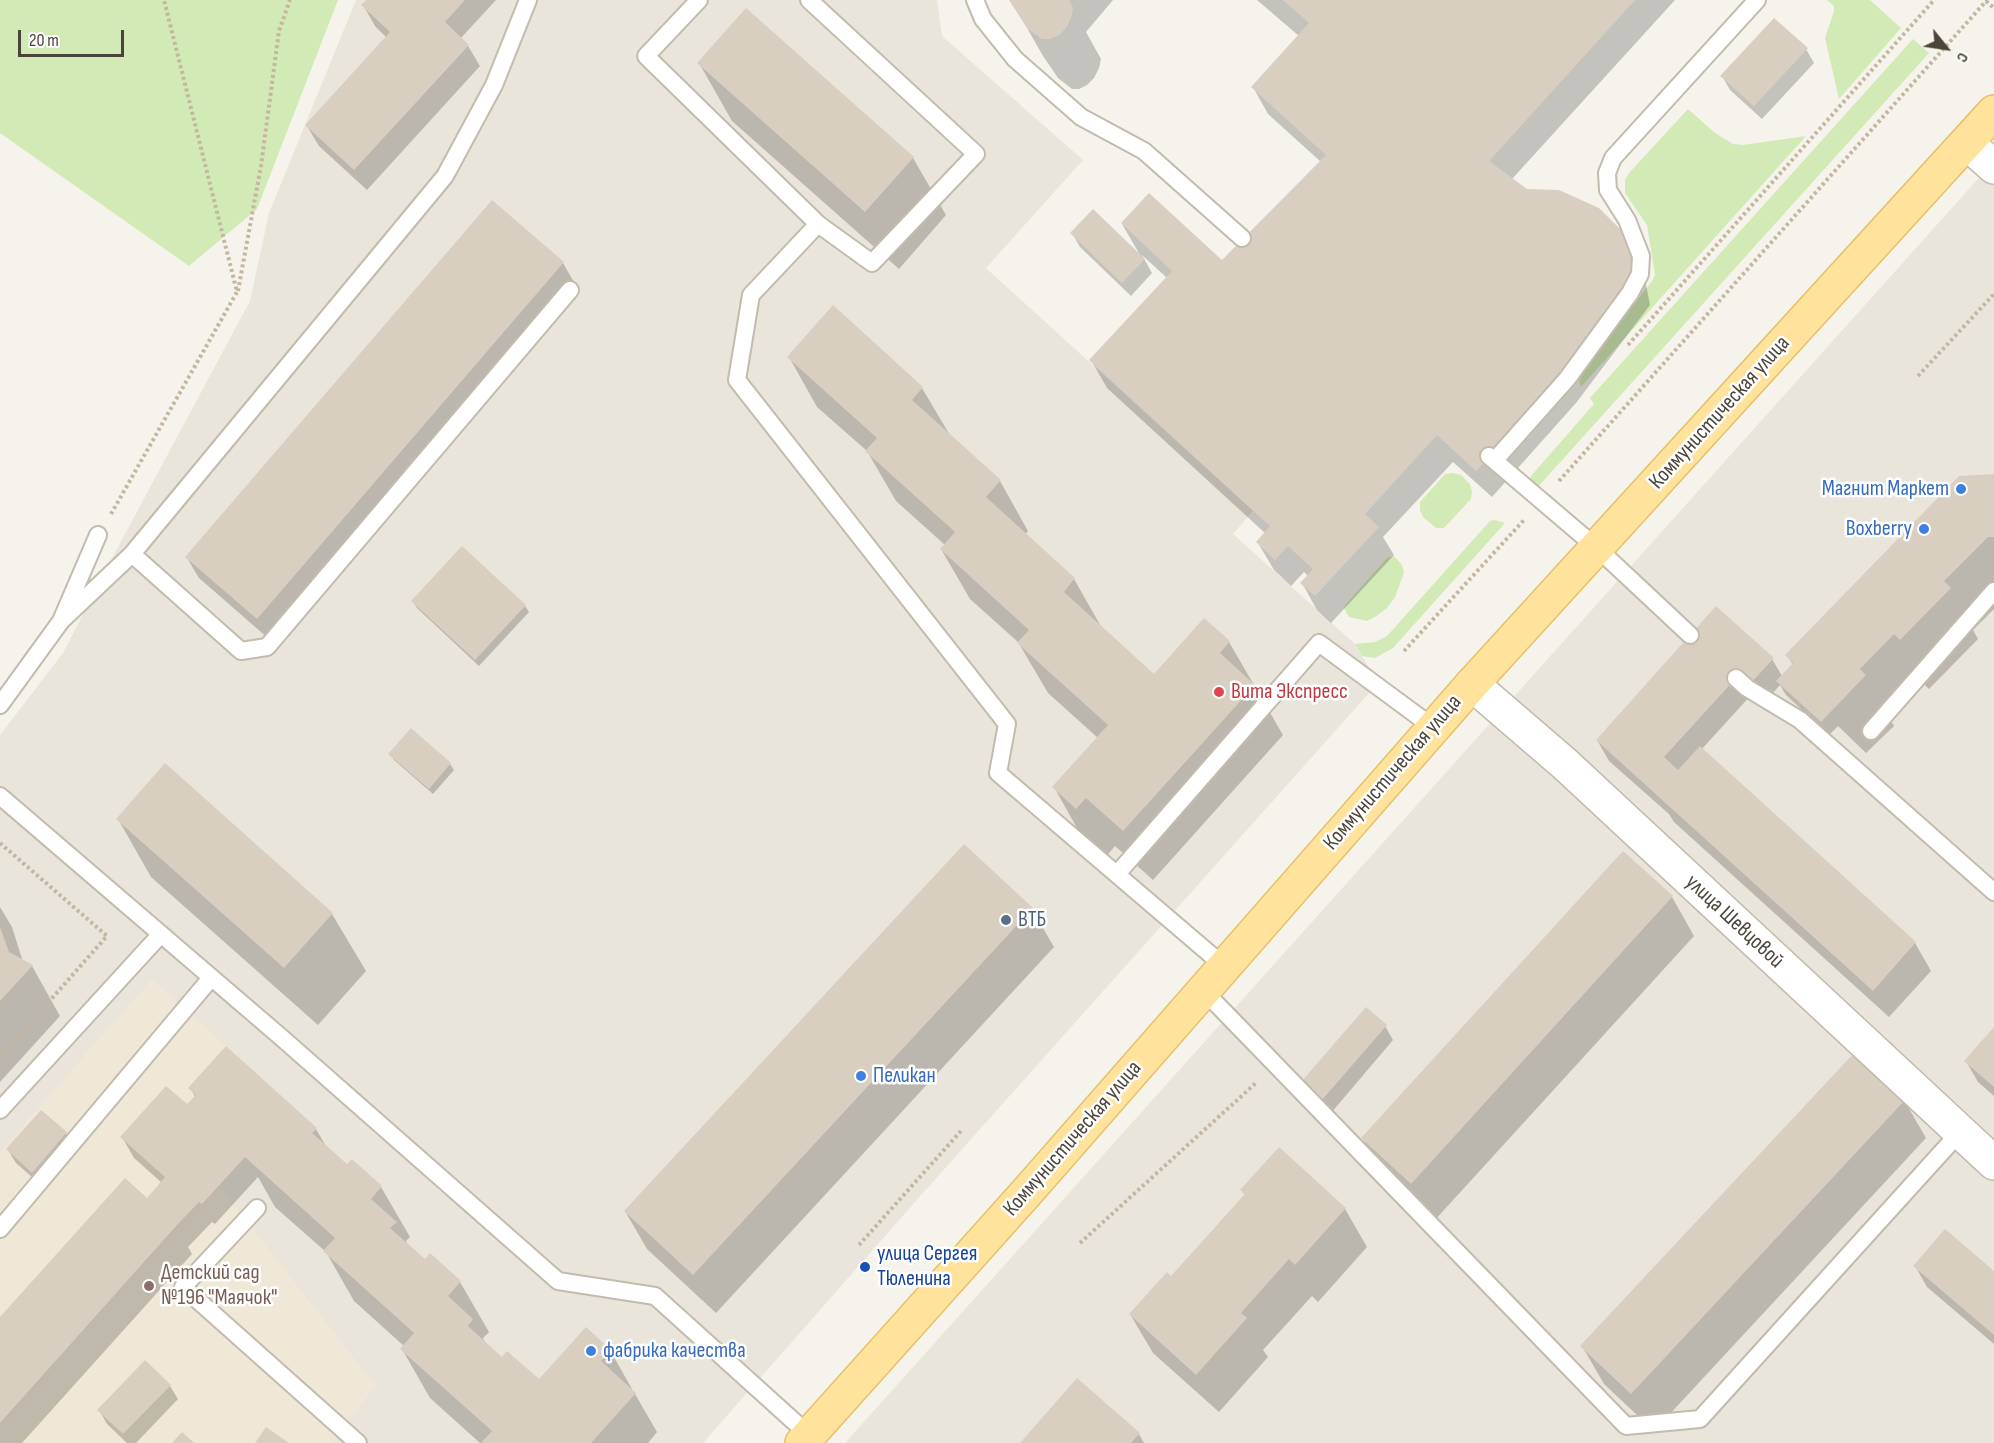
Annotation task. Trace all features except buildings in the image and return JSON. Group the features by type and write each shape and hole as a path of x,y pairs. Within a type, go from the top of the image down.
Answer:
{"main road":[{"name":"Коммунистическая улица","path":"805,1439 1027,1192 1472,684 1994,112"}],"street":[{"path":"1967,142 1994,167"},
{"name":"улица Шевцовой","path":"1472,684 1565,764 1994,1163"}],"lane":[{"path":"0,705 62,621 132,554 445,176 494,85 528,0"},
{"path":"699,0 646,56 818,224 872,263 976,154 809,0"},
{"path":"975,0 983,19 1023,66 1081,117 1144,151 1242,238"},
{"path":"1690,635 1597,548 1492,458 1567,380 1630,293 1641,274 1641,256 1627,220 1608,190 1607,172 1613,159 1757,0"},
{"path":"818,224 751,295 737,380 1007,724 998,773 1224,966"},
{"path":"132,554 241,651 267,647 570,290"},
{"path":"62,621 99,535"},
{"path":"1871,730 1994,591"},
{"path":"1117,874 1319,643 1434,728"},
{"path":"1736,678 1747,688 1800,720 1994,892"},
{"path":"0,796 558,1281 655,1296 805,1439"},
{"path":"0,1110 160,934"},
{"path":"0,1229 211,978"},
{"path":"1203,990 1626,1426 1700,1419 1960,1132"},
{"path":"257,1208 183,1287 358,1443"}],"path":[{"path":"164,0 237,292"},
{"path":"99,535 237,292 261,166 279,31 290,0"},
{"path":"1625,348 1934,0"},
{"path":"1404,651 1541,501 1987,1 1994,8"},
{"path":"1918,376 1994,294"},
{"path":"0,843 107,936 0,1057"},
{"path":"1080,1243 1275,1065"},
{"path":"859,1245 961,1131"}],"shaded area":[{"path":"356,0 937,0 942,36 1083,160 986,268 1253,511 1233,534 1355,644 1378,683 703,1443 0,1443 0,735 63,653 250,301 269,213"},
{"path":"1994,161 1994,1443 845,1443"},
{"name":"Детский сад №196 \"Маячок\"","path":"152,979 292,1105 219,1186 376,1386 331,1443 0,1443 0,1151"}],"green space":[{"path":"0,0 338,0 257,209 189,266 0,133"},
{"path":"1827,0 1870,0 1901,28 1839,99 1825,38 1834,11 1834,6"},
{"path":"1913,39 1929,53 1536,489 1530,481 1531,476 1594,404 1590,398"},
{"path":"1688,109 1715,133 1733,144 1743,145 1806,136 1581,387 1579,381 1586,365 1655,275 1647,225 1625,193 1625,180"},
{"path":"1445,474 1461,475 1470,484 1471,499 1444,528 1436,528 1423,517 1420,502"},
{"path":"1490,521 1505,523 1393,648 1375,658 1362,656 1355,644 1375,642 1387,636"},
{"path":"1394,556 1402,565 1404,573 1395,597 1387,608 1367,621 1349,617 1344,608 1346,604 1387,558"}],"place":[{"name":"Магнит Маркет","path":"1961,489"},
{"name":"Boxberry","path":"1924,529"},
{"name":"Вита Экспресс","path":"1219,692"},
{"name":"ВТБ","path":"1006,920"},
{"name":"Пеликан","path":"861,1076"},
{"name":"улица Сергея Тюленина","path":"865,1267"},
{"name":"Детский сад №196 \"Маячок\"","path":"149,1286"},
{"name":"фабрика качества","path":"591,1351"}]}
